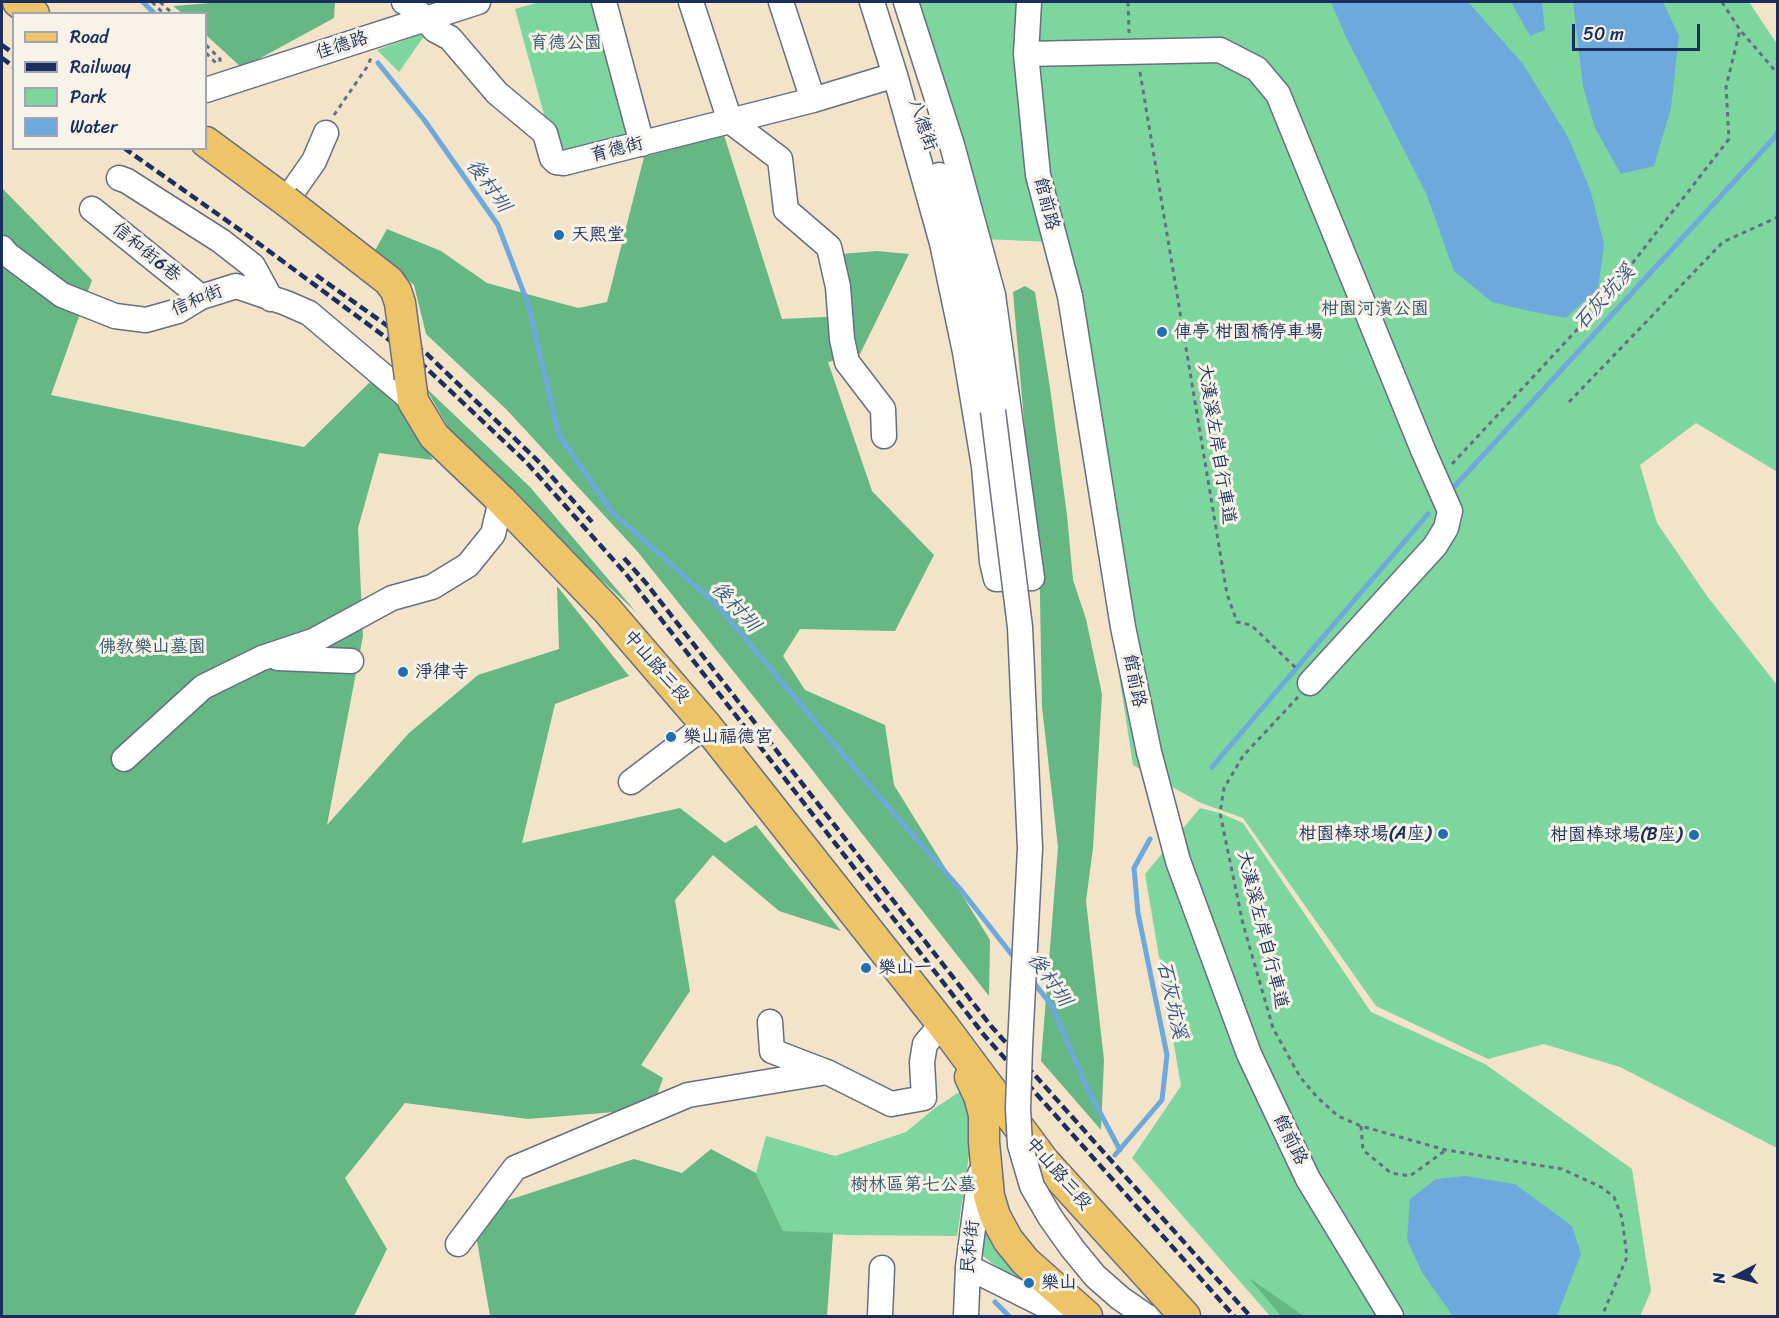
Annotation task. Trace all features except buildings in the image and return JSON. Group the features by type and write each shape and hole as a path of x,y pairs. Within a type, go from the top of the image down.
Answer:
{"main road":[{"path":"18,2 31,12"},
{"path":"207,143 389,281 400,303 411,390"},
{"name":"中山路三段","path":"411,390 434,436 501,500 607,610 706,725 942,1024 1044,1161 1185,1317"},
{"name":"中山路三段","path":"942,1024 979,1096 984,1115 989,1196 995,1216 1008,1240 1025,1261 1087,1317"}],"street":[{"name":"育德街","path":"404,2 414,8 435,30 450,38 497,93 545,133 552,158 556,162 564,163 642,144 813,100 895,75"},
{"name":"佳德路","path":"207,90 478,2"},
{"path":"604,2 642,144"},
{"path":"691,2 730,121 780,159 786,210 829,247 838,287 842,339 847,362 883,409 884,436"},
{"path":"782,2 813,100"},
{"path":"872,2 942,243 965,352 984,466 992,562 996,579 1032,578 993,295 952,145 906,2"},
{"name":"八德街","path":"881,2 964,249"},
{"name":"八德街","path":"894,2 947,180 970,275 993,411 1020,627 1030,848 1020,1046 1018,1109 1020,1145 1032,1186 1072,1248 1095,1276 1146,1317"},
{"name":"館前路","path":"1029,2 1026,54 1038,175 1070,296 1123,627 1149,752 1178,861 1249,1054 1308,1179 1391,1317"},
{"path":"1026,54 1129,50 1220,50 1257,69 1278,94 1450,511 1446,528 1435,546 1305,678"},
{"path":"286,201 314,161 326,133"},
{"path":"119,178 222,241 253,266 271,299"},
{"name":"信和街6巷","path":"92,209 201,297"},
{"name":"信和街","path":"2,248 7,255 62,296 115,316 146,320 178,311 201,297 236,286 309,313 411,390"},
{"path":"124,759 203,687 262,657 313,641 392,598 432,587 468,565 493,534 501,500"},
{"path":"262,657 351,661"},
{"path":"631,782 706,725"},
{"path":"770,1023 772,1051 826,1072 891,1104 924,1098 922,1062 926,1044 942,1024"},
{"path":"458,1244 515,1168 688,1095 826,1072"},
{"name":"民和街","path":"966,1317 968,1267 984,1142"},
{"path":"968,1267 1066,1317"},
{"path":"880,1317 882,1268"}],"path":[{"name":"大漢溪左岸自行車道","path":"1128,2 1129,50 1139,66 1227,594 1237,622 1251,625 1305,678 1243,756 1224,788 1220,813 1243,924 1273,1028 1300,1077 1338,1116 1361,1126 1446,1150 1562,1169 1601,1187 1614,1197 1622,1218 1627,1257 1602,1317"},
{"path":"1722,2 1740,30 1778,74"},
{"path":"1436,481 1600,306 1729,139 1726,87 1740,30"},
{"path":"326,133 337,109 367,67 385,32"},
{"path":"207,46 220,59 221,68 207,54"},
{"path":"1569,402 1723,242 1778,217"},
{"path":"1361,1126 1363,1150 1391,1173 1410,1176 1446,1150"}],"green space":[{"path":"223,2 335,2 334,18 242,68 207,36 207,12 181,12 173,6"},
{"name":"育德公園","path":"540,2 598,2 632,139 564,158 554,151 515,9"},
{"name":"柑園河濱公園","path":"911,2 1749,2 1777,44 1777,470 1696,423 1640,465 1657,523 1707,596 1777,685 1777,1148 1620,1067 1544,1044 1488,1059 1376,1006 1243,818 1201,803 1133,765 1052,242 985,239"},
{"path":"427,32 399,72 377,50"},
{"path":"724,135 782,319 846,316 848,275 816,256 877,251 909,254 860,354 828,362 872,491 934,555 895,631 800,629 783,656 805,690 885,725 894,785 990,940 989,996 637,551 506,409 426,334 414,285 374,252 387,229 441,251 487,283 578,308 607,302 644,157"},
{"name":"佛教樂山墓園","path":"2,188 92,280 51,395 304,447 370,382 398,401 433,460 379,453 358,528 363,636 327,825 409,733 478,675 559,649 557,586 629,676 555,704 522,843 680,808 725,843 756,825 841,931 779,911 713,855 675,900 690,991 641,1065 663,1078 652,1109 528,1119 405,1103 345,1178 387,1249 354,1316 2,1316"},
{"path":"1025,286 1035,292 1067,515 1073,580 1086,619 1102,694 1093,848 1086,901 1104,1060 1101,1130 1041,1061 1058,847 1042,707 1039,543 1025,433 1013,292"},
{"path":"425,387 530,487 636,612 498,484 451,432"},
{"path":"1200,808 1220,813 1243,823 1371,1012 1485,1064 1632,1169 1651,1291 1640,1316 1270,1316 1132,1158 1181,1086 1145,874"},
{"name":"樹林區第七公墓","path":"964,1089 972,1135 957,1236 846,1235 783,1231 756,1173 766,1136 835,1156 906,1132 935,1108"},
{"path":"711,1149 756,1173 783,1231 833,1233 827,1316 490,1316 472,1212 634,1159 682,1173"},
{"path":"981,1211 1056,1299 1008,1276 982,1255"},
{"path":"1249,1278 1304,1316 1281,1316"}],"water":[{"path":"1331,2 1468,2 1523,64 1568,137 1590,189 1604,244 1598,289 1566,318 1492,302 1454,271 1426,193 1346,37"},
{"path":"1511,2 1542,2 1545,30 1530,36"},
{"path":"1573,2 1663,2 1679,36 1671,108 1654,166 1621,174 1595,128 1583,86"},
{"path":"1465,1176 1515,1184 1572,1226 1581,1254 1557,1316 1453,1316 1423,1274 1407,1240 1410,1199 1436,1179"}],"waterway":[{"name":"後村圳","path":"143,2 153,12"},
{"name":"後村圳","path":"378,63 425,121 498,225 528,304 559,435 612,512 716,604 961,890 1016,960"},
{"name":"石灰坑溪","path":"1455,486 1775,137 1778,131"},
{"name":"石灰坑溪","path":"1212,767 1428,514"},
{"name":"石灰坑溪","path":"1115,1155 1162,1100 1167,1055 1138,913 1134,868 1150,839"},
{"name":"後村圳","path":"1031,979 1052,1006 1087,1088 1120,1150"},
{"name":"石灰坑溪","path":"995,1302 1009,1316"}],"railway":[{"path":"2,45 12,52"},
{"path":"2,58 12,66"},
{"path":"127,150 250,237 423,365 526,462 626,574 984,1035 1234,1316"},
{"path":"316,275 427,354 537,460 592,522"},
{"path":"624,558 646,583 991,1026 1250,1316"}],"place":[{"name":"天熙堂","path":"559,235"},
{"name":"俥亭 柑園橋停車場","path":"1162,332"},
{"name":"淨律寺","path":"403,672"},
{"name":"樂山福德宮","path":"671,737"},
{"name":"柑園棒球場(A座)","path":"1443,834"},
{"name":"柑園棒球場(B座)","path":"1694,835"},
{"name":"樂山一","path":"866,968"},
{"name":"樂山","path":"1029,1283"}]}
